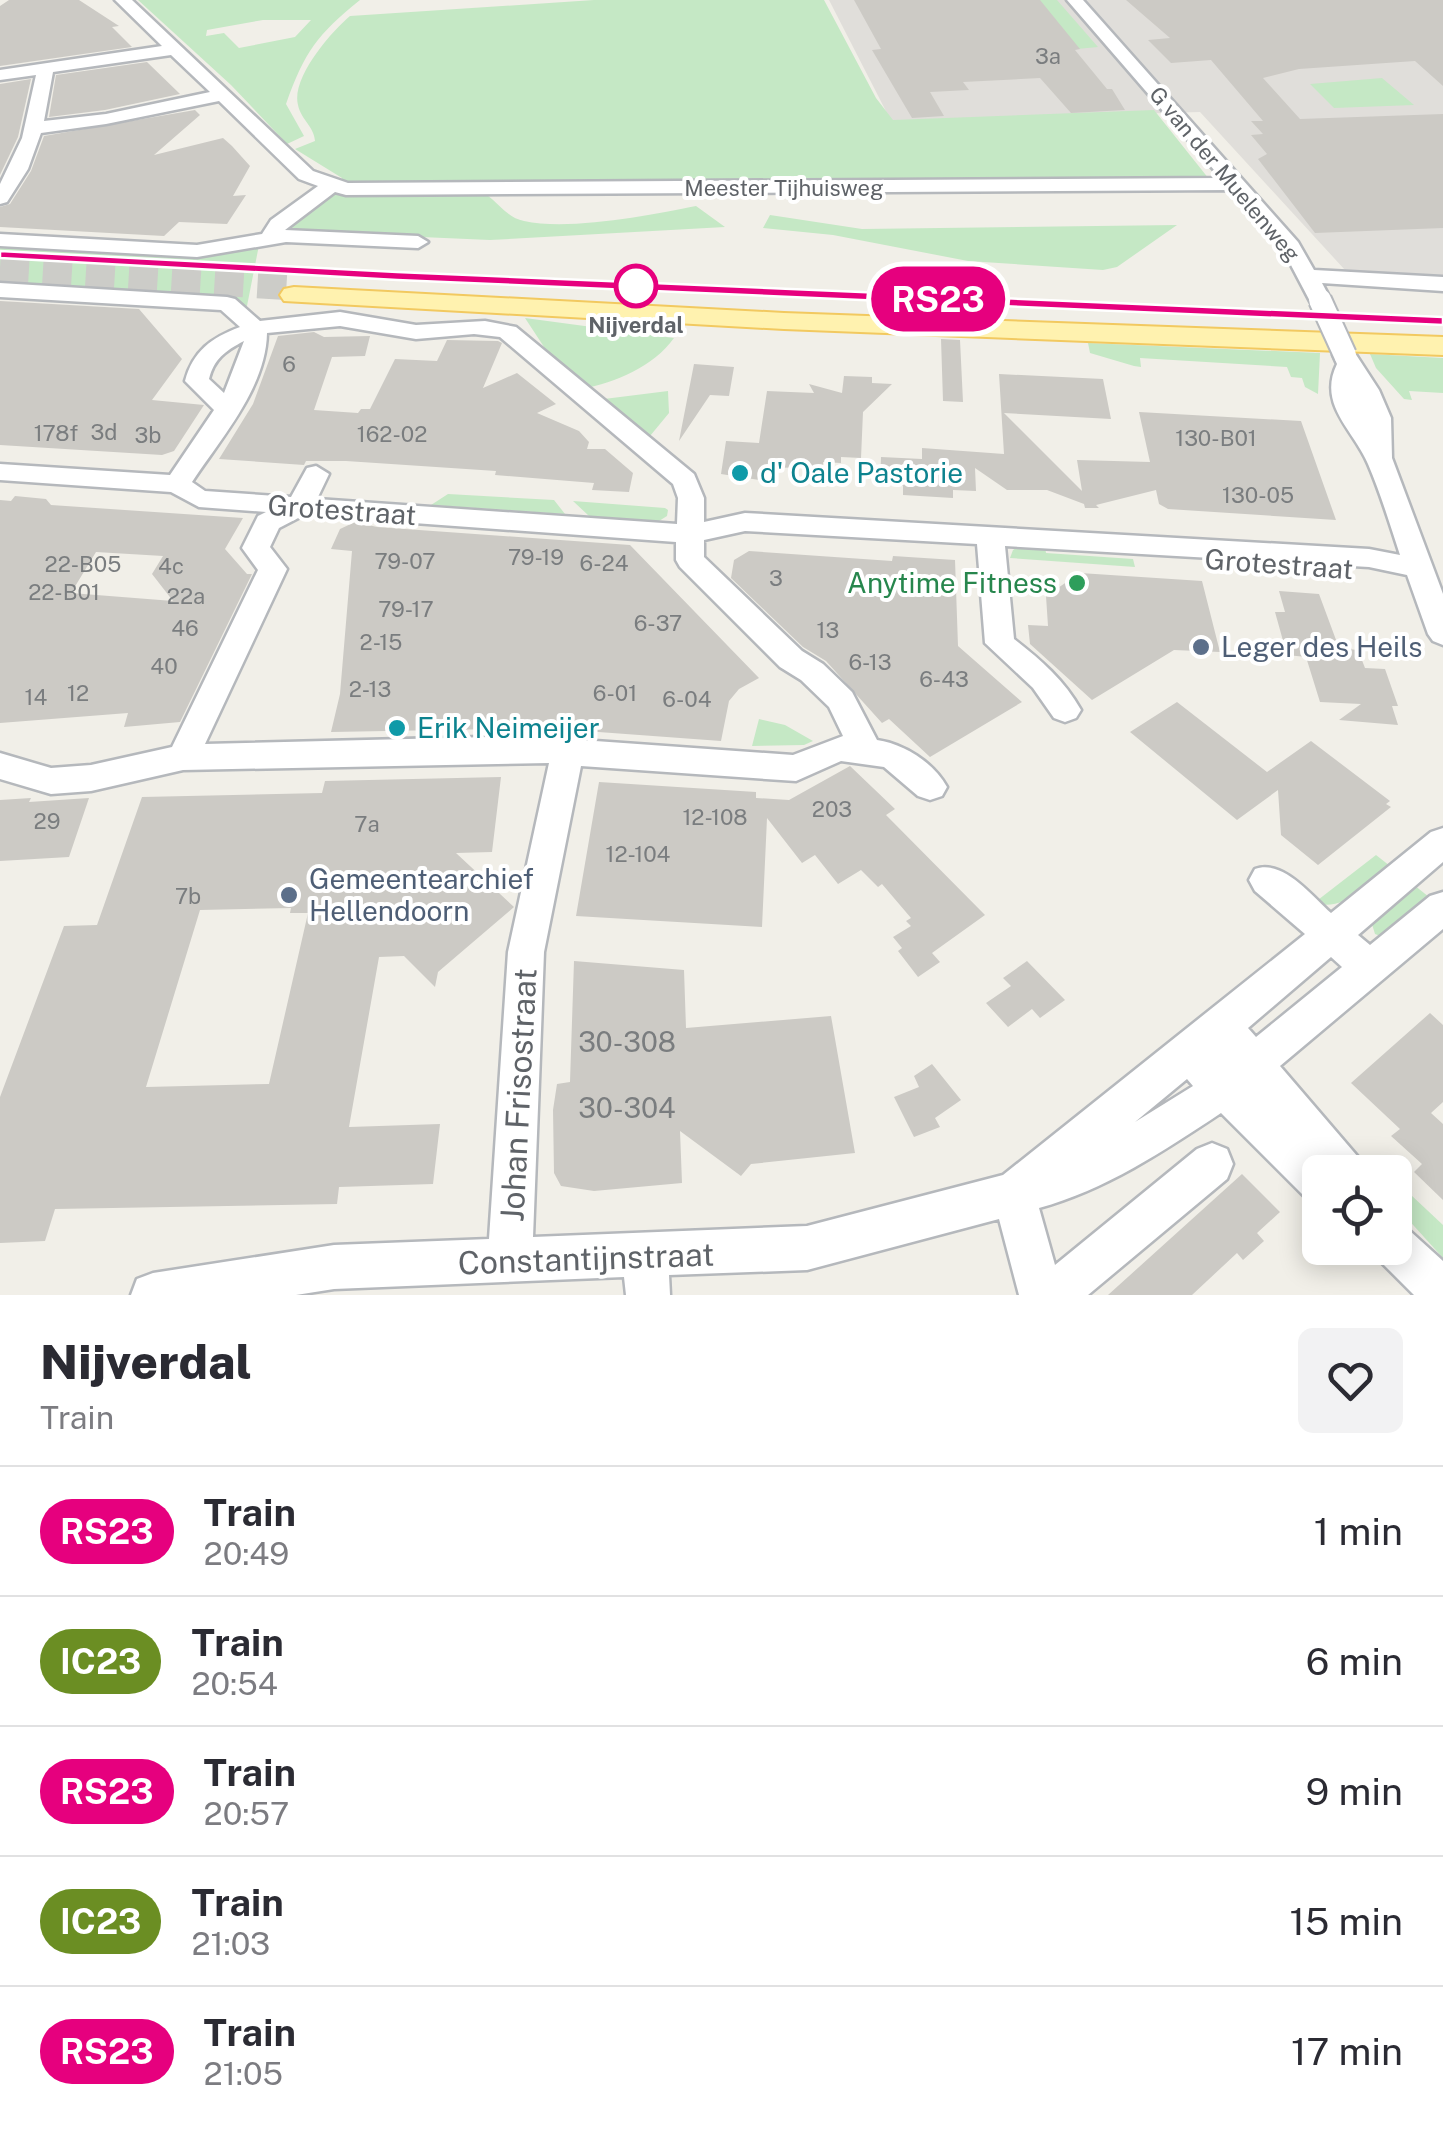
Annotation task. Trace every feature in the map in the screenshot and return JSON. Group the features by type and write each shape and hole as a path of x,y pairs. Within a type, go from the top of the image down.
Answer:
{"main road":[{"path":"1443,338 295,290 784,321 1443,346"}],"street":[{"path":"123,0 306,176 330,186"},
{"name":"G van der Muelenweg","path":"1075,0 1291,246 1310,276 1346,360 1342,386 1346,402 1361,437 1379,458 1431,569"},
{"path":"0,75 174,49"},
{"path":"0,198 35,128 44,71"},
{"path":"35,128 106,119 222,95"},
{"path":"0,155 25,152"},
{"name":"Meester Tijhuisweg","path":"330,186 381,191 1237,184"},
{"path":"270,237 278,224 330,186"},
{"path":"0,240 198,251 270,237 418,242"},
{"path":"1310,276 1443,284"},
{"path":"0,290 227,304 256,330"},
{"path":"226,408 201,387 196,374 214,348 256,330 300,320 333,319 419,332 478,327 508,332 685,480 692,498 690,560 726,616 841,700 866,752"},
{"path":"177,484 226,408 252,356 256,330"},
{"path":"183,756 273,569 256,548 268,522 299,507 316,474"},
{"name":"Grotestraat","path":"3,476 177,484 199,500 688,534 745,522 1140,547 1204,560 1373,571 1431,569"},
{"path":"990,537 1000,644 1044,680 1064,710"},
{"path":"1431,569 1443,634"},
{"path":"0,766 51,781 122,783 183,756 525,749 796,768 838,748 893,756 930,787"},
{"name":"Johan Frisostraat","path":"510,1261 526,952 568,752"},
{"name":"Constantijnstraat","path":"1013,1192 1188,1054 1443,842"},
{"path":"1267,880 1370,968"},
{"name":"Constantijnstraat","path":"175,1294 334,1267 510,1261 647,1276 761,1252 835,1244 1068,1180 1102,1164 1223,1089 1443,907"},
{"path":"1221,1025 1329,1155"},
{"path":"1188,1054 1302,1165"},
{"path":"1053,1295 1212,1164"},
{"path":"1013,1192 1042,1295"},
{"path":"1412,1260 1443,1292"}],"shaded area":[{"path":"829,0 1443,0 1443,275 1345,270 1200,112 891,121"}],"green space":[{"path":"138,0 360,0 314,45 293,86 286,104 304,136 287,144 231,85","holes":["263,20 311,20 295,37 239,48 224,33 206,36 207,30"]},
{"path":"594,0 824,0 876,98 893,120 1154,110 1209,179 341,183 342,178 295,149 315,141 298,105 297,94 306,69 350,16"},
{"path":"1038,0 1057,0 1098,47 1077,49"},
{"path":"1382,78 1414,105 1334,108 1310,84"},
{"path":"330,192 487,195 513,217 543,224 610,221 696,206 725,227 490,240 284,231"},
{"path":"770,215 862,229 1177,225 1117,267 1103,270 968,261 833,235 763,228"},
{"path":"0,242 190,254 259,245 246,311 0,287"},
{"path":"525,318 674,338 656,357 633,372 582,389 548,353"},
{"path":"1088,343 1320,353 1318,394 1305,387 1302,378 1291,377 1287,367 1140,358 1141,367 1090,353"},
{"path":"1370,354 1443,358 1443,393 1409,391 1412,400 1404,399 1376,368"},
{"path":"668,391 669,413 650,436 596,400"},
{"path":"448,494 554,500 565,514 431,505"},
{"path":"573,501 668,510 667,516 659,521 589,516"},
{"path":"1019,546 1045,547 1046,553 1133,559 1135,567 1010,558"},
{"path":"759,719 785,725 813,741 804,745 752,746"},
{"path":"1376,855 1390,866 1364,888 1336,904 1314,903"},
{"path":"1414,885 1434,901 1383,937 1375,934 1371,921"},
{"path":"1412,1196 1443,1225 1443,1258 1412,1224"}],"building":[{"path":"9,0 79,0 119,26 112,27 132,47 0,66 0,6"},
{"path":"854,0 1040,0 1125,110 1071,113 1040,78 963,82 969,90 930,92 944,116 912,118 872,50 881,49"},
{"path":"1126,0 1443,0 1443,86 1415,61 1299,69 1263,78 1300,119 1443,114 1443,228 1315,233 1258,159 1267,154 1251,135 1263,134 1251,121 1263,121 1211,60 1171,63 1148,40 1170,38"},
{"path":"147,62 180,94 49,117 56,75"},
{"path":"31,79 18,137 0,175 0,84"},
{"path":"195,110 200,115 154,155 223,138 232,146 250,166 233,196 246,195 227,224 179,222 164,236 0,227 0,207 10,204 31,171 44,136"},
{"path":"0,301 139,309 182,359 152,400 204,405 174,451 162,455 0,445"},
{"path":"314,332 324,337 370,336 365,356 332,357 314,410 358,413 370,409 395,359 437,361 447,340 502,343 483,388 517,373 556,404 537,413 579,431 589,442 587,449 605,449 633,473 629,492 592,490 594,483 495,475 496,471 346,461 306,461 304,465 219,459 253,404 278,336"},
{"path":"941,339 960,340 963,402 943,401"},
{"path":"694,364 734,367 729,396 710,395 679,441"},
{"path":"999,374 1103,379 1111,419 1004,413 1082,491 1077,460 1150,462 1139,412 1301,421 1336,520 1168,509 1159,504 1156,490 1096,505 1099,508 1085,508 1084,504 1047,490 1007,490 975,468 976,491 953,490 953,498 903,495 903,486 880,485 881,457 922,459 922,448 1004,454"},
{"path":"844,376 872,377 872,383 892,384 863,412 861,458 841,457 841,463 823,462 823,467 768,468 766,481 721,474 726,441 759,443 767,391 814,393 809,384 842,393"},
{"path":"15,496 46,499 51,505 243,518 225,549 247,574 252,574 180,722 124,727 128,713 0,723 0,500 11,501","holes":["96,552 163,556 152,574 173,601 71,593"]},
{"path":"355,522 377,527 630,545 759,678 739,689 729,701 721,741 544,728 331,732 340,694 352,551 331,549 340,529"},
{"path":"749,551 892,561 893,556 955,560 958,646 1022,702 930,757 889,719 882,723 826,661 803,647 731,578 734,560"},
{"path":"1080,573 1202,581 1220,652 1174,650 1092,700 1030,644 1028,625 1048,626 1046,596"},
{"path":"1279,591 1319,594 1339,648 1358,650 1365,668 1385,669 1398,706 1392,706 1398,725 1339,720 1361,704 1320,702 1306,657 1287,655 1275,612 1285,612"},
{"path":"1177,702 1267,772 1311,741 1390,801 1386,804 1391,807 1318,865 1281,835 1278,790 1237,820 1130,732"},
{"path":"850,766 895,809 886,815 985,915 932,953 940,962 918,977 898,951 902,948 893,937 911,926 906,921 911,918 882,884 878,887 861,870 838,884 815,855 802,863 767,818 762,927 576,916 599,782 756,792 756,798 789,800"},
{"path":"501,777 492,852 456,853 514,907 438,972 435,987 404,956 379,957 349,1127 440,1124 433,1184 339,1187 337,1204 55,1209 45,1241 0,1243 0,1097 64,926 97,925 142,797 322,793 325,781","holes":["291,908 290,913 308,913 269,1084 146,1087 200,910"]},
{"path":"31,798 29,802 89,798 69,857 0,861 0,800"},
{"path":"574,961 684,970 686,1028 831,1016 855,1153 751,1164 741,1176 680,1131 682,1183 594,1191 561,1186 554,1173 553,1110 557,1084 570,1082"},
{"path":"1027,961 1065,1000 1040,1018 1032,1009 1008,1027 986,1003 1011,986 1003,978"},
{"path":"1430,1013 1443,1025 1443,1102 1431,1113 1443,1124 1443,1200 1414,1172 1422,1164 1391,1136 1400,1129 1351,1083"},
{"path":"932,1064 961,1100 935,1118 940,1127 914,1137 894,1097 919,1087 914,1076"},
{"path":"1242,1174 1280,1212 1257,1233 1264,1241 1243,1260 1237,1253 1192,1295 1108,1295"}],"tunnel":[{"path":"0,268 296,286"}],"railway":[{"path":"302,272 1443,321"}],"train":[{"name":"RS23","path":"0,255 1443,321"}],"place":[{"name":"Nijverdal","path":"636,286"},
{"name":"d' Oale Pastorie","path":"740,473"},
{"name":"Anytime Fitness","path":"1077,583"},
{"name":"Leger des Heils","path":"1201,647"},
{"name":"Erik Neimeijer","path":"397,728"},
{"name":"Gemeentearchief Hellendoorn","path":"289,895"}]}
